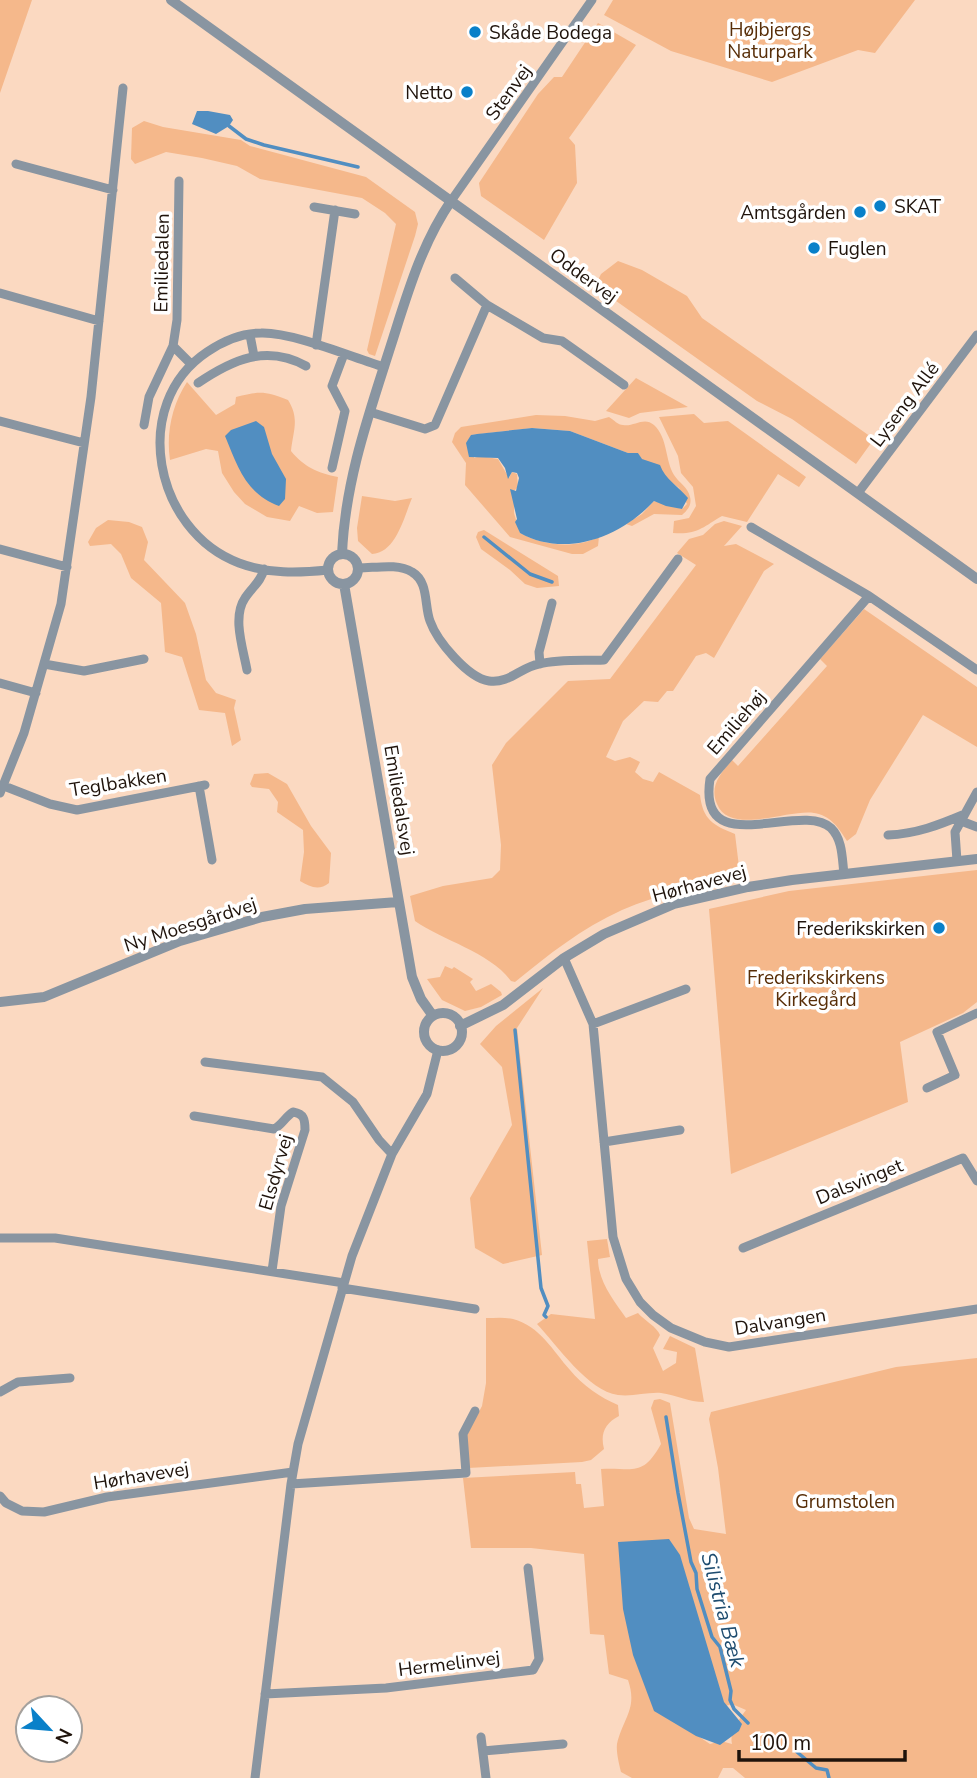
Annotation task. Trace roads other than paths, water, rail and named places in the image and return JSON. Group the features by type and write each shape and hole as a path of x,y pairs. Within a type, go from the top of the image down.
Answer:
{"street":[{"name":"Oddervej","path":"171,0 977,579"},
{"name":"Stenvej","path":"451,201 591,1"},
{"name":"Teglbakken","path":"123,88 85,443 61,604 24,733 2,789 77,810 202,786 212,860"},
{"path":"16,164 113,190"},
{"name":"Emiliedalen","path":"144,425 149,397 173,346 177,320 179,181"},
{"path":"342,554 348,489 370,412 426,243 451,201"},
{"path":"314,207 355,214"},
{"path":"316,345 335,210"},
{"path":"455,278 487,304 543,338 562,341 624,385"},
{"path":"0,293 99,321"},
{"path":"370,412 425,429 435,425 487,304"},
{"path":"250,334 254,356"},
{"path":"328,570 289,573 264,569 237,563 208,545 179,513 167,487 160,453 163,414 172,387 190,363 235,337 282,334 384,367"},
{"name":"Lyseng Allé","path":"858,493 977,335"},
{"path":"173,346 190,363"},
{"path":"332,468 345,411 332,386 344,354"},
{"path":"198,383 225,365 254,356 278,356 306,366"},
{"path":"0,421 85,443"},
{"path":"751,527 869,596 977,670"},
{"path":"0,549 67,567"},
{"path":"342,554 355,559 359,568 353,581 344,584 332,579 328,570 330,561 342,554"},
{"path":"359,568 396,568 415,574 424,586 429,620 435,632 449,651 479,678 490,682 503,681 528,667 540,664 604,660 678,559"},
{"path":"247,670 238,616 244,599 261,579 264,569"},
{"name":"Emiliedalsvej","path":"344,584 412,978 421,999 433,1016"},
{"name":"Emiliehøj","path":"844,874 840,844 828,826 807,819 738,825 726,821 716,813 708,794 710,779 717,770 869,596"},
{"path":"540,664 539,652 552,603"},
{"path":"44,664 84,671 144,659"},
{"path":"0,683 36,693"},
{"path":"957,861 955,832 977,792"},
{"path":"963,817 977,827"},
{"path":"888,835 924,830 963,817"},
{"name":"Hørhavevej","path":"460,1026 503,1006 565,958 604,934 674,904 748,887 977,859"},
{"name":"Ny Moesgårdvej","path":"0,1002 44,997 180,941 262,917 305,909 398,902"},
{"name":"Dalvangen","path":"565,958 593,1024 614,1237 625,1279 640,1302 653,1315 684,1335 729,1347 977,1309"},
{"path":"593,1024 685,989"},
{"path":"927,1088 955,1075 937,1032 977,1013"},
{"path":"449,1014 460,1026 460,1039 456,1045 445,1051 432,1048 425,1038 425,1026 433,1016 449,1014"},
{"path":"256,1778 298,1444 343,1286 370,1208 393,1154 427,1094 438,1050"},
{"path":"205,1062 322,1077 353,1102 379,1140 393,1154"},
{"name":"Elsdyrvej","path":"194,1116 274,1129 293,1112 305,1119 305,1130 281,1206 272,1271"},
{"path":"604,1142 680,1130"},
{"name":"Dalsvinget","path":"743,1248 962,1158 977,1181"},
{"path":"0,1238 55,1238 272,1271 475,1309"},
{"path":"0,1391 18,1382 70,1378"},
{"path":"291,1484 466,1473 463,1434 475,1411"},
{"name":"Hørhavevej","path":"0,1496 6,1503 22,1511 44,1512 107,1497 293,1472"},
{"name":"Hermelinvej","path":"265,1694 386,1688 533,1670 538,1660 528,1568"},
{"path":"481,1737 486,1778"},
{"path":"483,1751 563,1744"}],"water":[{"path":"197,111 230,115 233,120 216,134 192,124"},
{"path":"256,421 264,427 272,454 286,479 285,499 279,506 267,501 250,486 225,436 231,430"},
{"path":"532,428 570,431 628,453 638,453 642,459 660,465 668,478 688,498 682,509 654,501 625,525 609,534 573,544 555,544 520,533 515,522 517,519 510,489 516,491 519,478 517,473 512,472 508,479 498,458 469,457 466,443 471,435"},
{"path":"669,1539 680,1555 724,1702 742,1724 739,1731 720,1745 696,1736 654,1711 633,1655 623,1609 618,1542"}],"waterway":[{"path":"229,126 246,139 264,145 358,167"},
{"path":"484,537 530,574 552,582"},
{"name":"Silistria Bæk","path":"515,1030 541,1288 548,1306 544,1315 546,1317"},
{"name":"Silistria Bæk","path":"666,1417 697,1589 712,1637 720,1647 731,1691 730,1700 734,1709 748,1723"},
{"name":"Silistria Bæk","path":"797,1752 816,1768 827,1770 829,1778"}],"place":[{"name":"Skåde Bodega","path":"475,32"},
{"name":"Netto","path":"467,92"},
{"name":"SKAT","path":"880,206"},
{"name":"Amtsgården","path":"860,212"},
{"name":"Fuglen","path":"814,248"},
{"name":"Frederikskirken","path":"939,928"}],"park label":[{"name":"Højbjergs Naturpark","path":"770,40"},
{"name":"Frederikskirkens Kirkegård","path":"816,988"},
{"name":"Grumstolen","path":"845,1501"}]}
